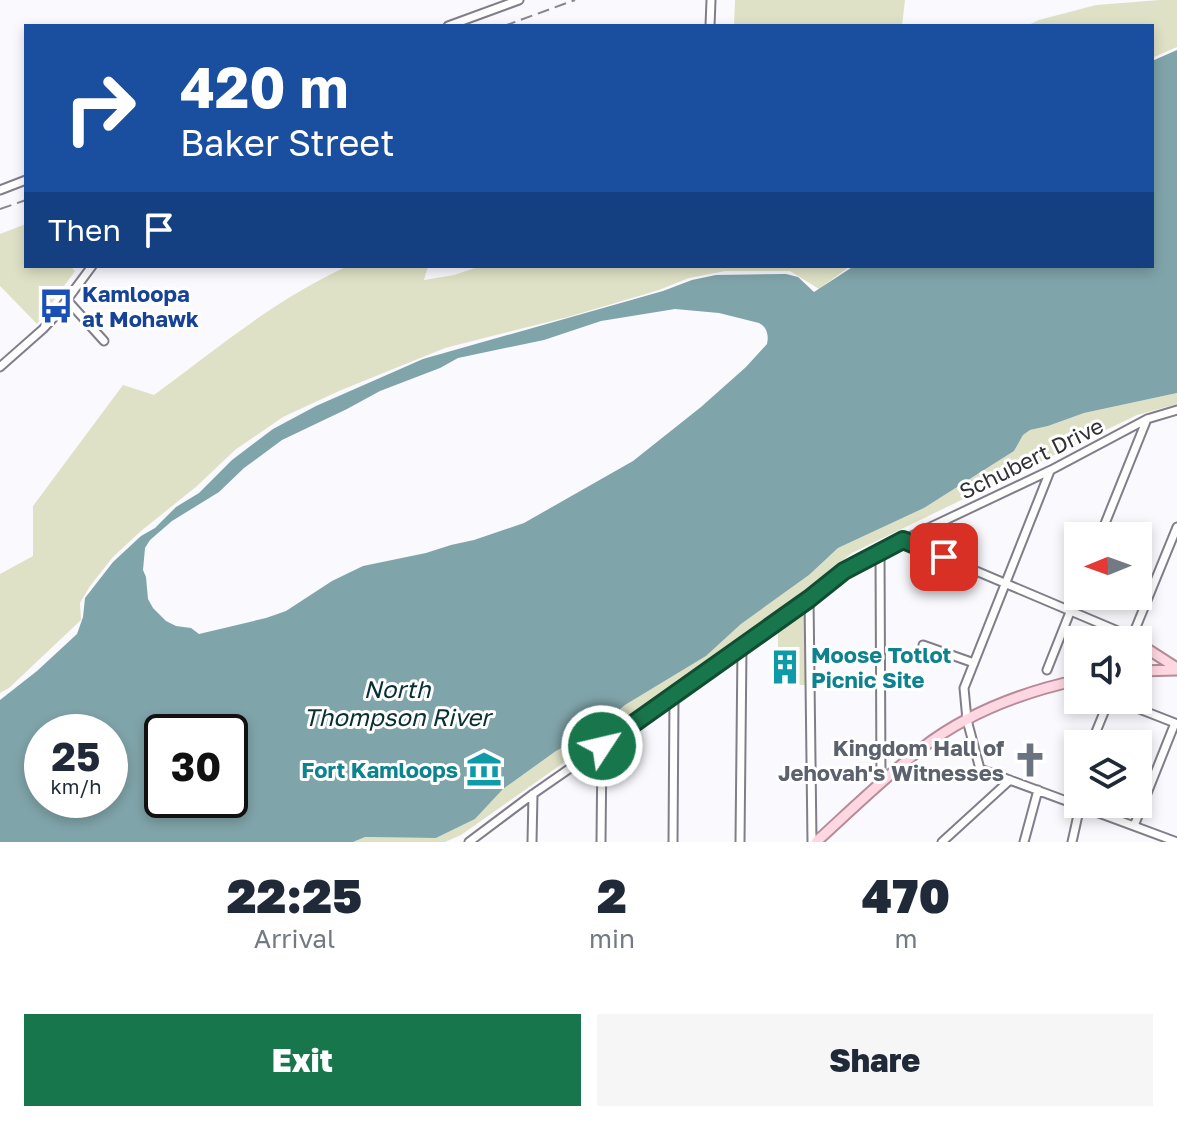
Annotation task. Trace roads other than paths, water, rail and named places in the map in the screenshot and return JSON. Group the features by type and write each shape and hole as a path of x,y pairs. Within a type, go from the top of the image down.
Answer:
{"main road":[{"path":"1152,652 1177,669"},
{"path":"1152,670 1177,669"},
{"path":"814,842 923,747 967,720 1023,696 1064,683"}],"street":[{"path":"453,24 519,0"},
{"path":"710,24 711,0"},
{"path":"0,190 24,181"},
{"path":"0,367 43,329 90,268"},
{"path":"67,300 104,341"},
{"name":"Schubert Drive","path":"469,842 844,571 1051,470 1147,419 1177,410"},
{"path":"1106,522 1147,419"},
{"path":"1051,470 964,688 967,720 980,769 1064,800"},
{"path":"1140,626 1177,527"},
{"path":"903,540 1104,626"},
{"path":"880,551 881,783"},
{"path":"809,599 814,842"},
{"path":"1047,670 1070,611"},
{"path":"923,645 974,663"},
{"path":"740,842 742,647"},
{"path":"673,842 674,696"},
{"path":"1134,826 1175,723 1152,714"},
{"path":"601,842 602,746"},
{"path":"942,842 1010,780"},
{"path":"1024,842 1038,790"},
{"path":"532,842 533,794"},
{"path":"1072,842 1077,818"},
{"path":"1112,818 1177,842"}],"water":[{"name":"North Thompson River","path":"1177,50 1177,393 1084,413 1030,430 1023,435 1014,451 924,508 838,548 809,575 741,624 706,656 625,705 595,730 556,751 503,789 475,819 436,838 365,837 353,842 0,842 0,700 77,634 85,598 113,562 273,429 316,406 423,359 692,280 716,275 786,274 798,277 814,292 851,268 1154,268 1154,60","holes":["675,309 719,313 759,323 767,332 767,344 701,407 633,461 524,523 426,553 363,566 332,581 286,611 199,634 191,628 166,621 148,599 143,570 145,548 150,540 172,521 219,492 244,468 282,440 380,391 458,358 544,340 601,321"]}],"railway":[{"path":"509,24 575,0"},
{"path":"0,209 24,201"}],"place":[{"name":"Kamloopa at Mohawk","path":"56,306"},
{"name":"Moose Totlot Picnic Site","path":"785,667"},
{"name":"Kingdom Hall of Jehovah's Witnesses","path":"1030,760"},
{"name":"Fort Kamloops","path":"484,769"}]}
